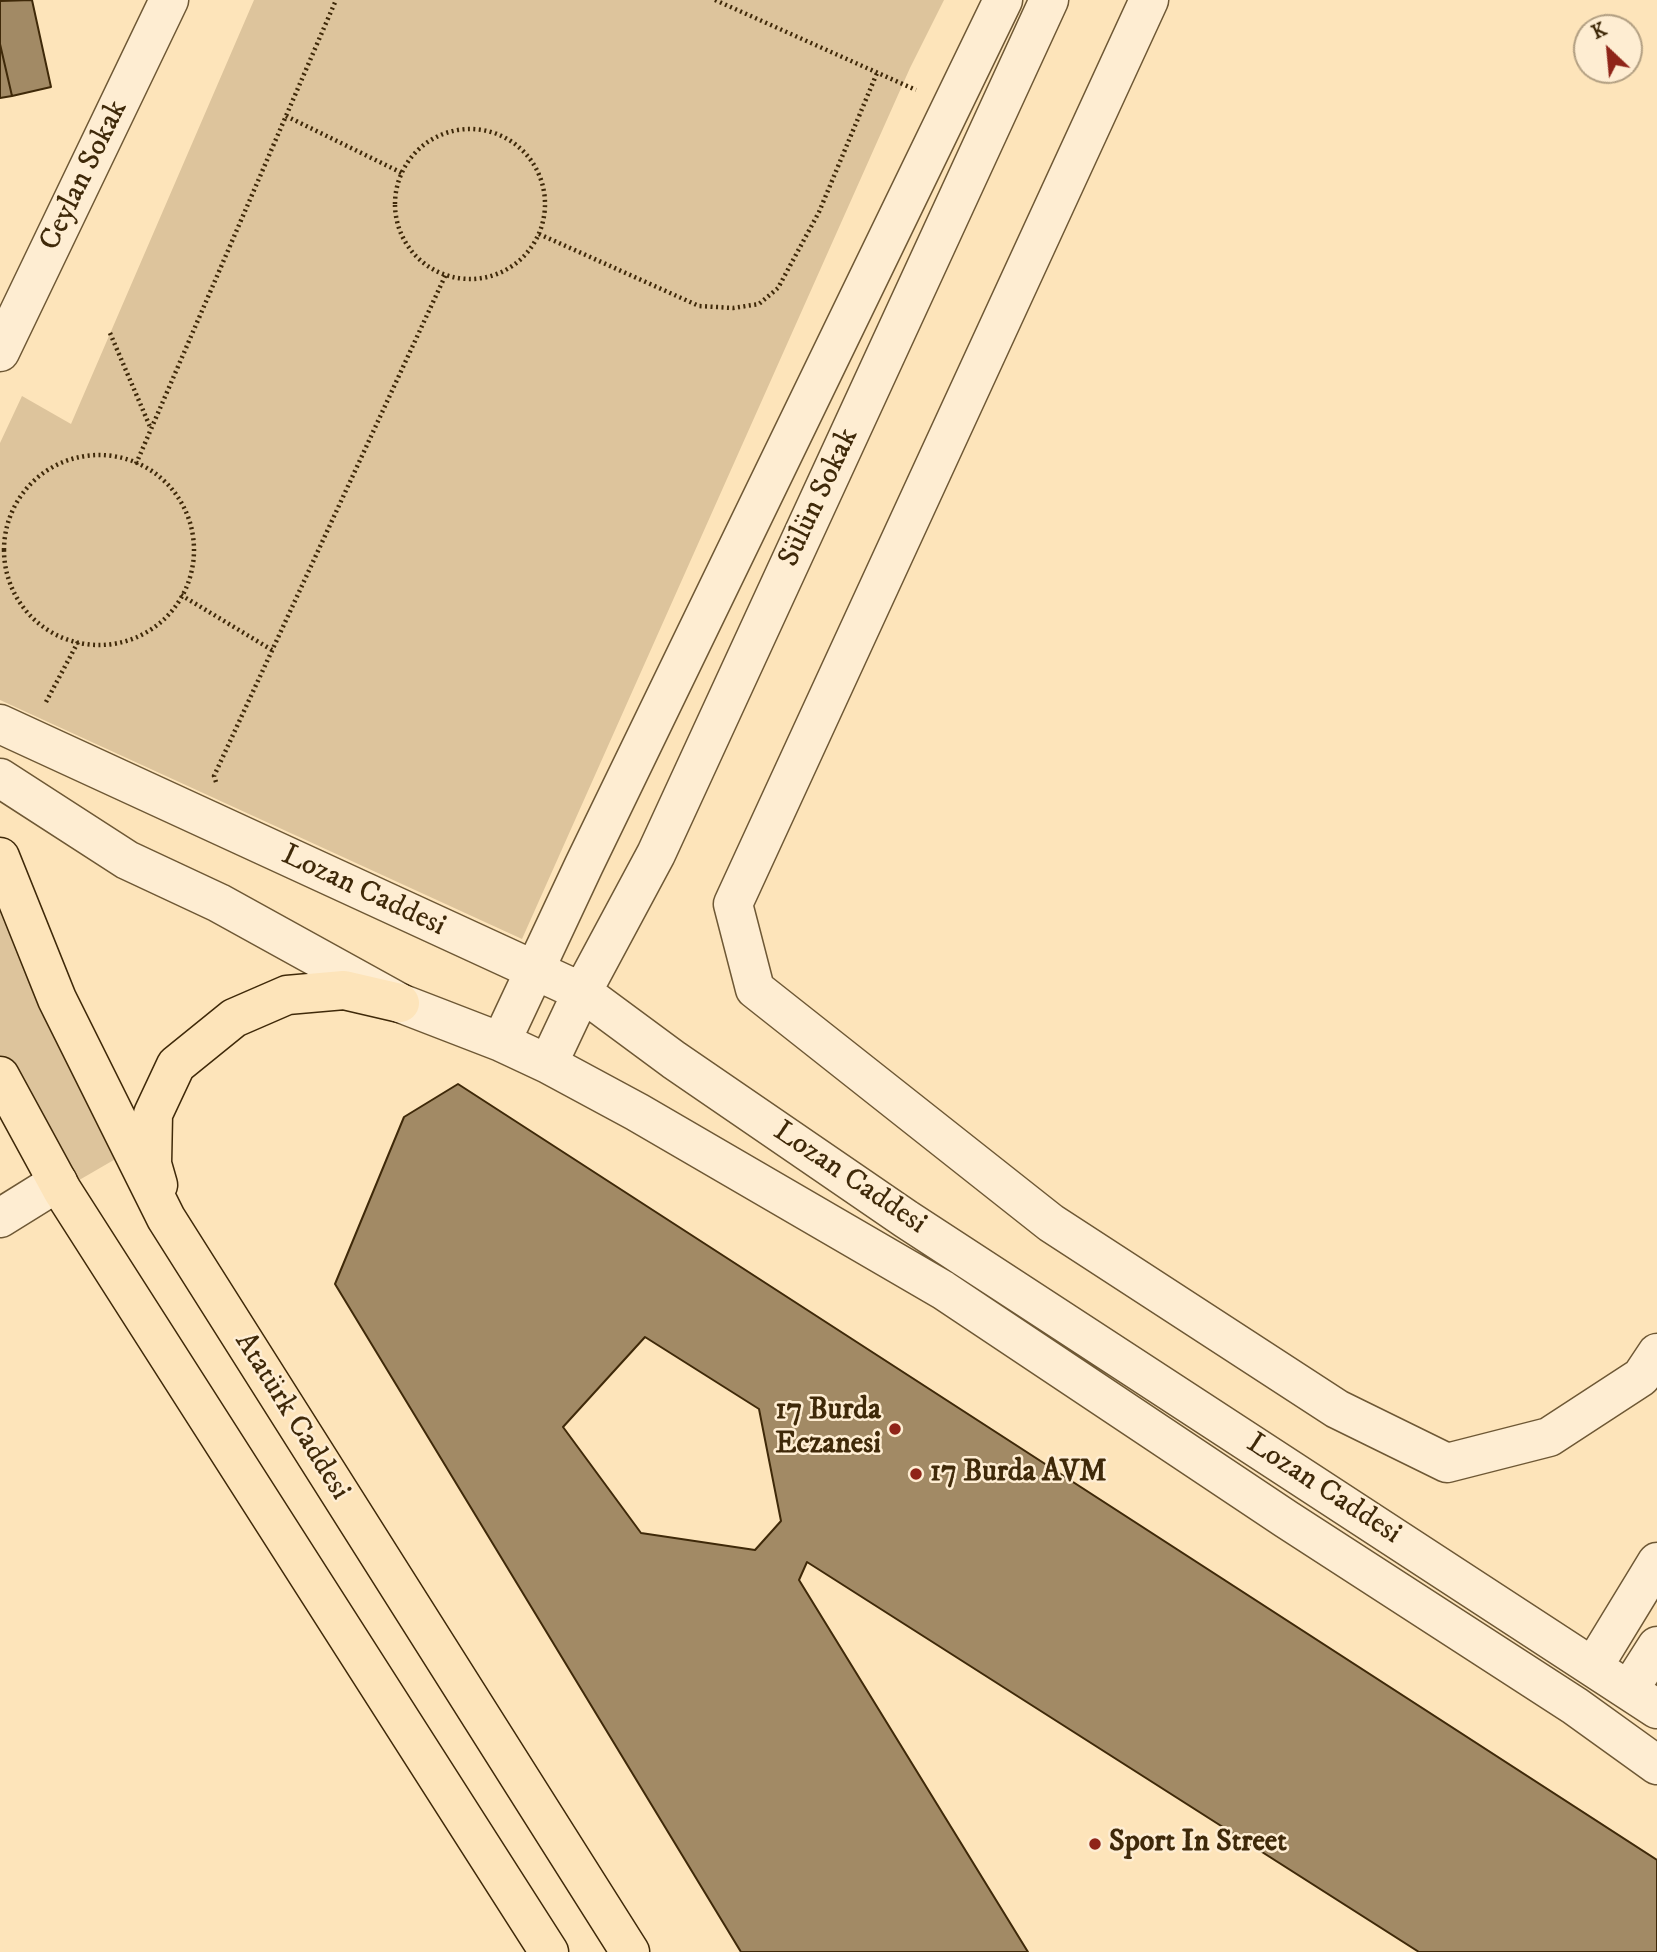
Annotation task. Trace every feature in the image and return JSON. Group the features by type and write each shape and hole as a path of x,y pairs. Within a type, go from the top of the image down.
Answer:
{"main road":[{"name":"Atatürk Caddesi","path":"0,857 57,999 166,1218 630,1952"},
{"path":"166,1218 152,1164 153,1114 176,1065 234,1018 287,995 344,990 400,1003"},
{"path":"0,1076 58,1182 549,1952"}],"street":[{"name":"Ceylan Sokak","path":"0,352 169,0"},
{"name":"Sülün Sokak","path":"501,1042 1003,0"},
{"name":"Sülün Sokak","path":"548,1064 582,992 656,854 1049,0"},
{"path":"1150,0 733,904 755,989 1051,1223 1337,1409 1447,1463 1549,1437 1641,1377 1657,1353"},
{"name":"Lozan Caddesi","path":"14,731 582,992 674,1060 906,1219 1643,1700"},
{"name":"Lozan Caddesi","path":"0,778 127,860 219,903 400,1003 501,1042 548,1064 637,1112 943,1290 1286,1519 1575,1706 1657,1765"},
{"path":"0,1218 58,1182"},
{"path":"1593,1667 1657,1562"},
{"path":"1643,1700 1657,1646"}],"path":[{"path":"136,464 336,0"},
{"path":"715,0 952,107"},
{"path":"539,234 699,306 733,308 758,304 778,288 819,212 877,73"},
{"path":"286,116 402,173"},
{"path":"472,128 497,132 518,145 535,163 544,186 546,211 539,234 526,255 506,270 483,278 457,279 434,270 414,255 400,233 394,209 397,183 408,161 426,142 448,132 472,128"},
{"path":"233,832 214,776 446,274"},
{"path":"110,333 151,429"},
{"path":"87,456 119,457 148,469 173,489 188,517 194,548 190,580 181,595 175,607 151,629 123,642 92,646 62,638 36,622 16,598 5,569 4,549 4,539 13,509 30,483 56,465 87,456"},
{"path":"181,595 272,650"},
{"path":"14,731 78,642"}],"shaded area":[{"path":"254,0 944,0 910,68 522,939 0,700 0,443 22,396 71,424"},
{"path":"0,857 131,1150 62,1190 0,1076"}],"building":[{"path":"32,0 51,87 12,96 0,44 0,1"},
{"path":"0,44 12,96 0,98"},
{"name":"17 Burda AVM","path":"458,1084 1657,1860 1657,1952 1419,1952 807,1562 799,1580 1028,1952 741,1952 335,1284 404,1117","holes":["645,1337 759,1409 781,1521 755,1550 641,1533 563,1427"]}],"place":[{"name":"17 Burda Eczanesi","path":"895,1429"},
{"name":"17 Burda AVM","path":"916,1474"},
{"name":"Sport In Street","path":"1095,1844"}]}
